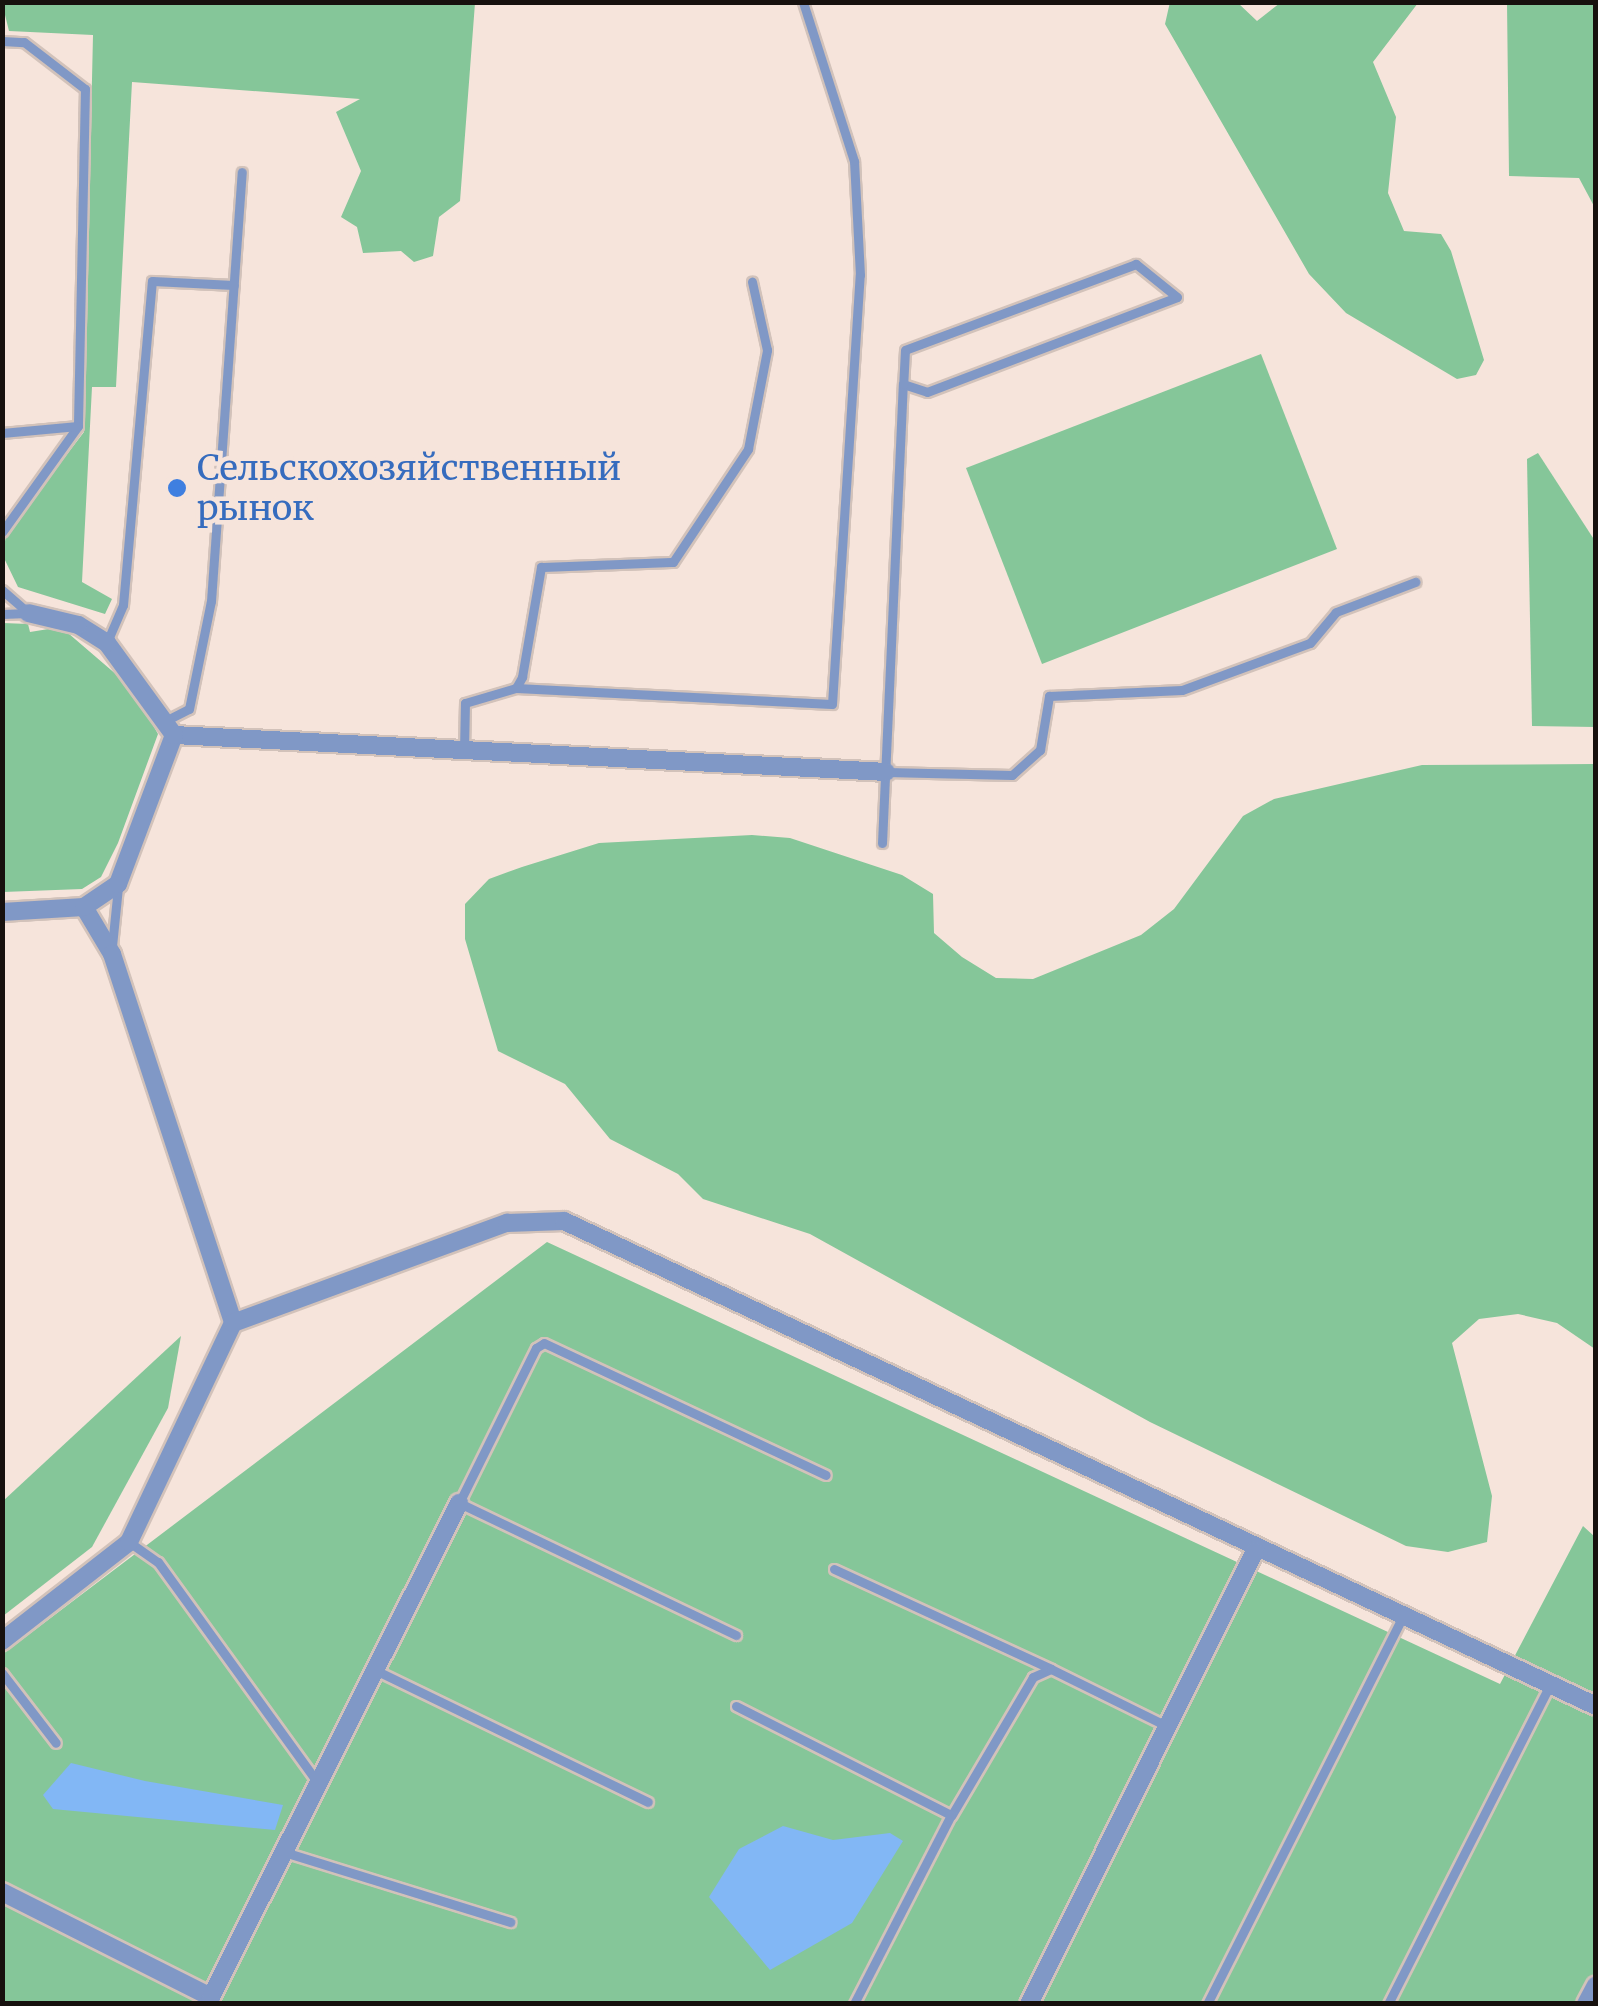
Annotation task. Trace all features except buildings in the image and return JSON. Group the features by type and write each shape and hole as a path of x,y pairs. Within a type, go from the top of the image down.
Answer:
{"street":[{"path":"28,614 78,624 107,643 172,727 464,750 886,772"},
{"path":"2,912 84,906 118,884 172,727"},
{"path":"2,1641 129,1542 233,1323 112,954 84,906"},
{"path":"233,1323 506,1223 564,1221 1255,1551 1596,1706"},
{"path":"2,1892 216,2001 284,1852 459,1502"},
{"path":"1030,2004 1163,1724 1255,1551"},
{"path":"1586,2004 1596,1984"}],"lane":[{"path":"464,750 465,703 516,688 832,704 860,275 854,161 803,2"},
{"path":"2,41 24,42 85,89 78,426 2,532"},
{"path":"172,727 189,709 211,602 242,172"},
{"path":"882,843 905,350 1136,264 1178,297 927,392 904,384"},
{"path":"107,643 123,604 152,281 234,286"},
{"path":"516,688 541,566 672,562 748,449 766,350 752,282"},
{"path":"2,433 78,426"},
{"path":"886,772 1012,775 1040,750 1049,696 1182,690 1310,643 1336,612 1416,582"},
{"path":"2,590 28,614"},
{"path":"2,614 28,614"},
{"path":"112,954 118,884"},
{"path":"736,1635 459,1502 544,1344 826,1476"},
{"path":"129,1542 158,1562 319,1784"},
{"path":"834,1569 1052,1668 1163,1724"},
{"path":"1207,2004 1402,1618"},
{"path":"947,1823 1033,1677 1052,1668"},
{"path":"375,1670 648,1802"},
{"path":"2,1673 56,1743"},
{"path":"1388,2004 1550,1685"},
{"path":"736,1706 951,1815 854,2004"},
{"path":"284,1852 510,1922"}],"green space":[{"path":"1170,2 1238,3 1257,21 1280,3 1418,3 1373,62 1396,117 1388,193 1404,231 1441,234 1451,251 1484,360 1476,375 1457,379 1346,313 1309,274 1165,24"},
{"path":"2,3 475,3 460,201 439,217 433,256 414,262 401,251 363,253 357,227 341,217 361,171 336,112 360,99 132,82 116,387 92,387 82,582 112,599 105,614 18,587 3,556 6,534 84,432 93,35 9,31"},
{"path":"1507,3 1595,3 1595,208 1579,178 1509,176"},
{"path":"1261,354 1337,549 1042,664 966,468"},
{"path":"1538,453 1595,541 1595,727 1532,726 1527,459"},
{"path":"3,623 28,624 30,632 61,627 132,688 158,734 118,843 101,877 82,889 3,892"},
{"path":"1595,764 1595,1349 1557,1323 1518,1314 1479,1319 1452,1343 1492,1496 1487,1542 1448,1552 1406,1546 1150,1422 810,1234 703,1199 678,1174 610,1139 565,1084 498,1051 465,939 465,904 489,879 522,867 599,843 752,835 790,838 902,875 933,894 934,933 962,957 996,978 1033,979 1141,935 1174,909 1243,816 1274,799 1422,765"},
{"path":"547,1242 1500,1684 1583,1526 1595,1537 1595,2003 3,2004 3,1654"},
{"path":"181,1336 168,1408 92,1547 3,1616 3,1501"}],"water":[{"path":"71,1763 145,1781 283,1805 275,1830 53,1809 43,1795"},
{"path":"783,1826 833,1840 890,1833 903,1841 852,1923 770,1970 709,1897 739,1849"}],"place":[{"name":"Сельскохозяйственный рынок","path":"177,488"}]}
